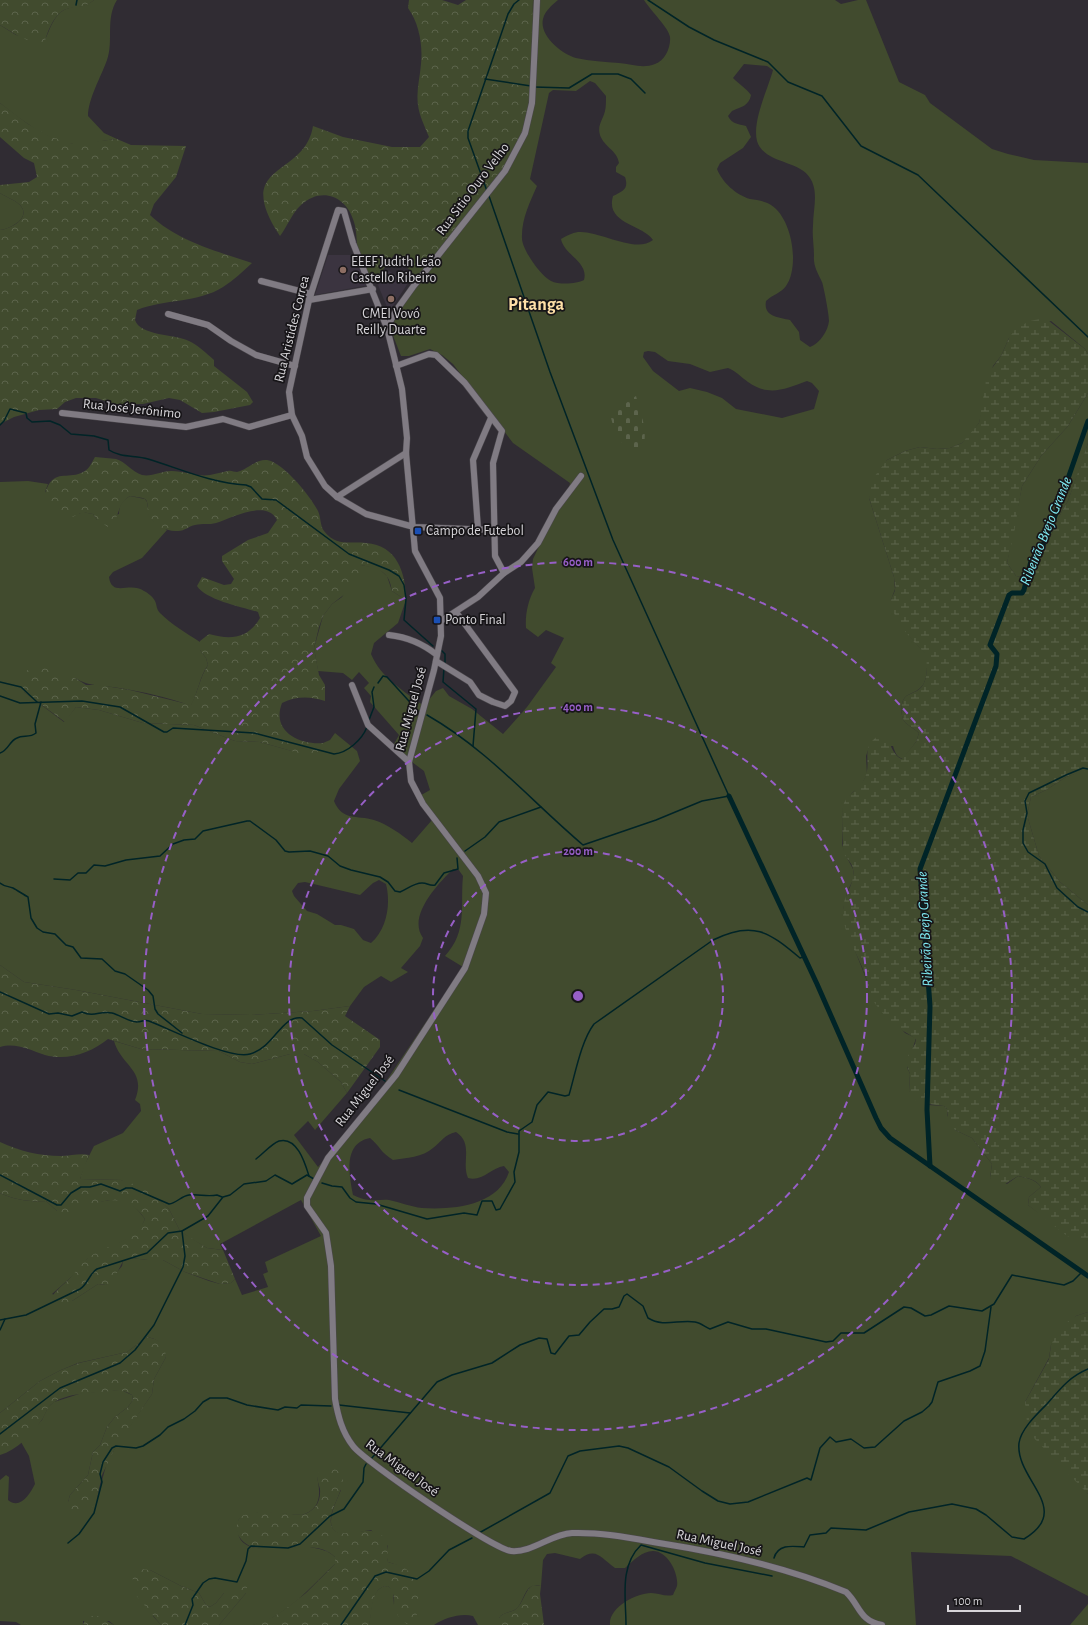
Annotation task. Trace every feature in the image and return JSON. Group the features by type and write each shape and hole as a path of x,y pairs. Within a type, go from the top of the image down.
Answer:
{"street":[{"name":"Rua Sitio Ouro Velho","path":"387,328 395,312 413,287 505,171 525,133 530,120 532,103 537,0"},
{"name":"Rua Aristides Correa","path":"341,210 338,210 310,297 289,392 292,415 302,436 306,457 325,486 337,496 366,514 414,527 495,530"},
{"name":"Rua Miguel José","path":"341,210 344,211 353,243 373,289 387,328 402,389 415,551 440,598 441,636 437,658 409,762 411,781 416,792 450,841 478,876 486,893 484,914 465,968 396,1075 328,1158 307,1198 307,1206 326,1233 331,1266 335,1398 339,1419 345,1435 361,1455 469,1530 503,1549 512,1551 522,1549 571,1533 619,1536 725,1554 783,1570 846,1592 852,1597 868,1621 882,1625"},
{"path":"261,280 310,297 373,289"},
{"path":"168,314 208,325 231,341 256,355 295,366"},
{"path":"396,366 429,354 436,354 465,383 502,431 493,463 495,556 504,573"},
{"name":"Rua José Jerônimo","path":"62,413 186,427 223,419 249,427 292,415"},
{"path":"478,529 473,460 491,418"},
{"path":"337,496 406,453"},
{"path":"441,621 478,597 504,573 521,562 538,543 556,509 581,476"},
{"path":"389,635 406,637 425,645 437,658 470,682 479,695 505,706 514,696 515,692 456,612"},
{"path":"352,685 368,725 409,762"}],"shaded area":[{"name":"EEEF Judith Leão Castello Ribeiro","path":"328,255 355,255 369,285 315,295"},
{"name":"CMEI Vovó Reilly Duarte","path":"389,271 408,283 389,312 378,285"}],"green space":[{"path":"0,0 94,0 86,5 64,10 57,15 47,34 45,43 39,43 16,35 0,25"},
{"path":"94,0 117,0 111,15 109,53 92,95 88,116 104,133 117,139 84,144 73,144 54,139 44,134 0,103 0,25 16,35 45,40 52,24 60,12 68,8 86,5"},
{"path":"409,0 442,0 458,5 466,0 533,0 527,123 509,163 420,280 394,255 370,287 358,249 354,222 351,213 346,206 339,200 325,195 309,199 295,212 280,236 267,212 263,195 267,182 275,173 298,155 307,143 313,126 343,137 392,147 420,147 429,137 418,105 417,94 421,64 421,42 415,20 408,8"},
{"path":"533,0 558,0 545,13 543,25 544,32 548,38 564,53 576,58 592,61 646,66 662,60 667,53 670,37 669,33 644,0 835,0 841,4 858,0 866,0 899,82 925,95 930,103 992,149 1034,160 1088,163 1088,354 1085,349 1051,321 1009,338 1001,356 993,366 979,423 971,434 962,443 950,448 937,449 920,447 905,451 887,460 869,498 894,577 895,589 891,600 905,630 927,654 927,670 923,685 918,690 905,697 902,703 902,715 904,721 919,733 916,742 903,759 897,756 893,746 869,747 866,756 867,774 860,788 853,792 845,802 843,808 842,844 845,854 853,869 854,878 848,890 843,909 848,933 867,981 868,990 905,1033 916,1038 907,1067 910,1074 909,1091 929,1105 944,1106 947,1109 947,1115 955,1130 972,1138 992,1164 990,1178 1007,1184 1018,1176 1031,1179 1036,1182 1041,1187 1029,1197 1028,1205 1039,1213 1088,1241 1088,1312 1076,1316 1051,1345 1049,1358 1025,1402 1088,1494 1088,1596 1011,1556 911,1552 916,1625 610,1625 613,1613 618,1607 631,1599 651,1593 667,1596 673,1595 677,1586 677,1581 674,1570 668,1559 658,1552 649,1551 638,1557 625,1568 615,1568 599,1555 595,1554 586,1555 580,1559 555,1553 547,1554 543,1560 541,1586 531,1586 516,1609 502,1615 499,1618 499,1625 478,1625 473,1616 463,1615 448,1618 434,1625 369,1625 373,1600 378,1590 382,1587 388,1586 393,1591 394,1605 397,1565 388,1562 386,1554 388,1546 371,1530 345,1534 335,1532 331,1521 341,1490 317,1477 319,1489 318,1500 313,1509 308,1512 302,1515 259,1512 239,1519 238,1533 242,1542 251,1547 275,1549 310,1547 327,1551 335,1557 335,1564 298,1600 277,1615 265,1621 253,1625 219,1625 246,1593 224,1593 216,1603 210,1607 206,1605 199,1593 181,1586 150,1570 153,1616 161,1625 114,1625 109,1621 83,1621 83,1625 21,1625 16,1622 0,1621 0,1480 6,1475 9,1477 8,1500 12,1503 17,1503 24,1500 35,1484 29,1456 21,1442 42,1420 48,1407 54,1402 82,1393 121,1390 132,1395 133,1400 128,1407 115,1417 107,1427 100,1445 93,1452 88,1475 70,1495 68,1502 97,1499 107,1462 120,1440 152,1394 154,1379 166,1357 160,1343 155,1339 147,1337 127,1352 78,1363 61,1370 40,1381 0,1413 0,1193 23,1200 46,1201 57,1211 99,1202 122,1200 132,1205 145,1219 141,1228 131,1237 87,1259 77,1272 52,1294 72,1301 98,1284 106,1285 122,1266 123,1261 131,1258 163,1260 185,1272 220,1284 231,1283 235,1279 242,1295 268,1287 263,1274 268,1272 265,1262 321,1236 301,1200 220,1244 223,1250 207,1248 190,1238 180,1231 169,1209 157,1199 121,1180 80,1179 84,1166 94,1146 123,1133 141,1111 140,1104 135,1100 138,1090 138,1082 132,1069 117,1049 114,1041 141,1049 219,1051 240,1062 252,1064 290,1054 304,1054 318,1062 341,1082 347,1093 315,1130 308,1121 294,1135 318,1167 368,1108 463,967 445,956 452,947 460,928 462,918 463,876 458,869 453,869 426,901 419,920 419,929 423,938 420,946 401,968 408,972 391,982 381,976 364,987 350,1006 313,1011 251,1015 202,1014 76,990 24,982 0,965 0,482 28,481 48,484 45,492 79,514 82,512 93,514 97,520 119,514 122,504 130,496 145,499 147,502 149,515 153,521 167,530 142,558 113,572 109,577 111,583 114,587 118,588 139,588 150,595 155,601 158,610 164,617 200,642 200,650 206,658 208,665 191,706 146,693 91,684 75,678 24,692 64,722 76,707 99,710 143,723 194,725 235,741 260,742 292,751 322,749 323,743 330,740 335,733 357,751 360,761 339,789 334,801 337,807 341,812 351,816 374,820 384,824 412,843 432,820 416,798 430,790 424,771 408,759 394,744 399,735 370,702 371,696 364,688 369,683 359,672 352,680 343,673 318,671 314,648 323,616 332,604 342,597 361,565 378,568 387,576 392,591 406,600 398,623 374,643 371,654 375,663 387,677 424,706 436,691 443,688 449,696 472,709 503,734 527,707 556,667 551,663 564,638 546,630 538,637 526,628 526,618 529,603 535,588 532,568 533,559 550,523 567,497 570,483 513,443 453,364 442,355 430,349 409,356 401,356 392,333 393,324 404,302 481,199 532,16","holes":["744,64 767,66 773,70 761,105 757,124 757,141 767,154 805,172 813,183 815,195 813,229 814,263 823,285 829,321 823,336 817,343 810,347 800,340 799,332 790,320 777,317 769,313 766,306 766,301 786,286 793,267 792,243 784,220 778,211 771,205 750,199 735,191 722,179 717,169 720,163 743,148 751,137 746,126 733,122 728,116 732,111 746,104 751,95 733,78","590,81 595,83 606,96 606,106 599,131 604,143 618,159 619,163 616,167 616,172 625,177 626,181 626,187 620,193 613,196 612,205 614,212 619,218 641,230 653,240 645,244 627,243 587,232 574,233 561,239 563,245 580,263 585,274 584,280 568,284 551,281 542,274 529,256 523,244 522,232 526,211 537,186 530,179 549,93 553,90 576,91","644,352 655,352 668,361 690,364 710,372 728,368 756,387 763,389 784,389 807,381 812,383 819,391 814,409 782,418 736,409 722,398 707,392 690,388 679,391 653,371 643,357","379,880 386,884 388,900 386,916 381,931 371,943 363,940 354,929 341,925 335,925 317,914 307,911 294,896 292,891 298,883 305,882 360,895 373,883","456,1132 464,1142 466,1148 466,1172 468,1178 478,1178 504,1166 509,1172 503,1183 495,1192 485,1199 473,1204 447,1208 434,1208 418,1207 389,1200 366,1200 353,1195 350,1178 350,1161 355,1146 361,1141 370,1138 393,1160 414,1157 429,1151 443,1138"]},
{"path":"0,103 28,124 49,136 73,144 117,139 131,145 186,146 176,177 154,204 150,215 172,232 198,244 252,263 223,287 213,292 203,296 158,304 137,310 135,320 138,325 151,332 183,339 199,347 214,360 214,366 247,392 253,402 250,405 202,413 180,400 169,398 143,404 115,404 96,398 76,398 65,402 57,409 39,410 14,417 0,424 0,230 9,228 18,222 22,218 23,210 16,202 0,193 0,185 29,182 37,177 34,163 24,158 0,137"},
{"path":"0,193 20,205 23,210 23,214 22,218 14,225 0,230"},
{"path":"1045,318 1085,349 1088,354 1088,393 1068,426 1041,456 1022,486 1007,563 1016,576 1027,578 1033,576 1062,511 1068,501 1088,443 1088,770 1066,777 1046,790 1031,797 1027,815 1039,856 1060,882 1088,905 1088,1241 1067,1236 1028,1205 1029,1197 1041,1187 1039,1184 1028,1178 1018,1176 1002,1186 993,1182 990,1178 992,1164 972,1138 955,1130 948,1123 947,1109 944,1106 920,1103 914,1099 909,1091 910,1074 905,1061 915,1044 916,1039 890,1021 871,997 864,972 845,928 843,919 845,899 853,879 853,874 851,863 844,854 843,850 843,806 864,780 867,769 868,749 874,739 880,735 887,738 897,756 902,759 916,742 919,733 904,721 902,715 902,703 905,697 918,690 923,685 927,670 926,654 904,630 892,608 891,600 895,588 894,577 869,498 871,481 887,460 905,451 920,447 937,449 950,448 962,443 979,423 987,375 1001,356 1009,338 1016,328 1030,321"},
{"path":"1088,393 1088,443 1068,501 1062,511 1033,576 1027,578 1016,576 1007,563 1022,486 1041,456 1068,426"},
{"path":"636,396 645,432 644,446 641,453 622,443 616,435 610,414"},
{"path":"95,457 119,460 138,474 142,475 153,475 171,471 195,475 212,475 229,471 237,472 259,461 268,460 286,471 310,498 318,511 324,531 329,536 338,541 377,545 385,549 398,562 404,580 406,600 392,591 391,584 386,575 373,568 361,565 360,577 350,590 332,604 323,616 314,648 319,675 325,685 325,701 314,698 303,698 293,699 282,703 280,721 289,734 305,742 323,743 323,749 311,755 302,754 260,742 235,741 194,725 143,723 99,710 76,707 65,722 24,692 18,677 32,667 41,667 75,678 86,685 99,685 130,690 191,705 208,665 206,658 200,650 200,641 209,634 231,637 244,634 255,625 260,618 258,612 216,599 202,591 197,586 202,577 224,585 231,584 234,579 222,561 222,556 248,540 268,533 277,520 272,514 266,511 258,510 240,514 216,523 198,524 180,531 174,531 160,527 150,518 145,499 130,496 122,503 115,519 108,527 97,520 93,514 81,513 66,518 58,516 51,508 46,497 45,492 50,482 58,477 76,475 84,472 90,466"},
{"path":"1088,770 1088,905 1060,882 1039,856 1027,815 1031,797 1046,790 1066,777"},
{"path":"0,965 24,982 76,990 202,1014 251,1015 313,1011 350,1006 345,1016 380,1040 380,1047 347,1093 341,1082 318,1062 304,1054 290,1054 252,1064 240,1062 219,1051 141,1049 108,1039 86,1052 62,1057 53,1057 12,1045 0,1047"},
{"path":"0,1142 37,1154 61,1156 82,1154 89,1155 80,1179 121,1180 145,1188 169,1209 180,1231 207,1248 223,1250 235,1279 231,1283 220,1284 185,1272 163,1260 131,1258 123,1261 113,1281 106,1285 98,1284 72,1301 53,1305 50,1302 55,1293 85,1260 95,1253 128,1238 141,1227 145,1219 136,1209 127,1203 117,1201 97,1203 64,1214 57,1211 46,1201 23,1200 0,1193"},
{"path":"1088,1312 1088,1494 1034,1438 1027,1422 1025,1402 1049,1359 1051,1345 1060,1327 1076,1316"},
{"path":"147,1337 160,1342 165,1350 166,1357 154,1379 152,1394 113,1452 102,1475 97,1499 89,1512 76,1517 69,1513 68,1502 70,1495 88,1475 93,1452 100,1445 107,1427 115,1417 128,1407 133,1400 132,1395 122,1391 115,1391 77,1394 58,1400 49,1407 43,1419 33,1432 18,1446 0,1455 0,1413 40,1381 61,1370 79,1363 127,1352"},
{"path":"326,1467 337,1470 342,1476 343,1483 333,1510 331,1519 332,1527 336,1532 342,1533 372,1531 379,1533 385,1539 387,1544 388,1562 404,1568 414,1580 418,1593 418,1608 415,1620 407,1624 397,1614 394,1595 388,1586 382,1587 375,1595 369,1625 253,1625 273,1617 306,1593 335,1564 335,1557 327,1551 317,1548 260,1549 250,1546 243,1541 237,1533 238,1521 242,1516 257,1512 302,1515 307,1513 314,1508 318,1502 320,1489 317,1476 319,1472"},
{"path":"140,1569 150,1570 181,1586 199,1593 206,1605 210,1607 216,1603 224,1593 235,1586 243,1584 247,1587 246,1593 219,1625 161,1625 135,1594 132,1574"},
{"path":"533,1585 541,1586 540,1594 544,1625 499,1625 499,1618 516,1609 530,1587"},
{"path":"1088,1604 1088,1625 1070,1625"},
{"path":"86,1616 98,1616 114,1625 83,1625"}],"waterway":[{"path":"76,5 77,0"},
{"path":"487,191 468,138 468,131 508,14 514,4 519,0"},
{"path":"648,0 689,27 714,40 768,62 788,82 822,96 861,146 918,175 1088,337"},
{"path":"534,87 569,88 592,74 618,74 631,79 645,93"},
{"path":"485,79 531,86"},
{"path":"427,715 470,744 508,776 583,845 656,820 702,801 729,796 613,540 550,372 489,196"},
{"path":"0,425 4,421 10,409 26,413 27,418 32,422 50,421 60,425 71,434 94,436 108,440 109,450 114,453 148,459 208,479 251,487 262,499 276,500 349,554 389,570 399,576 404,585 406,599 404,620 433,646"},
{"name":"Ribeirão Brejo Grande","path":"930,1166 927,1110 930,1006 920,869 996,666 997,654 990,645 1009,595 1012,593 1022,593 1024,590 1031,561 1042,548 1055,516 1088,421"},
{"path":"441,650 445,654 445,664"},
{"path":"444,668 443,682 476,709 473,746"},
{"path":"378,683 383,676 387,677 418,711"},
{"path":"0,682 21,687 37,702"},
{"path":"369,720 374,707 372,692 374,687"},
{"path":"0,696 20,703 82,701 120,707 164,732 167,732 173,728 254,733 334,754 344,751 354,745 362,737 367,727"},
{"path":"0,753 3,752 14,739 36,733 35,724 41,702"},
{"path":"1088,769 1083,768 1029,793 1025,801 1027,813 1023,830 1023,843 1028,852 1045,864 1057,888 1078,907 1088,912"},
{"path":"729,796 817,984 881,1128 890,1138 1088,1276"},
{"path":"465,851 485,837 499,822 541,807"},
{"path":"54,879 70,880 78,873 86,873 94,865 105,866 126,860 160,856 173,844 184,840 195,839 203,831 247,821 250,821 276,840 285,851 310,851 328,856 340,866 380,877 388,882 395,891 400,892 419,883 435,885 444,873 458,869 457,858"},
{"path":"0,883 13,888 28,897 31,918 37,928 43,932 55,934 66,945 73,947 81,958 102,959 115,971 125,974 148,990 153,996 155,1009 158,1014 182,1033"},
{"path":"322,1183 342,1187 350,1198 356,1202 376,1204 427,1219 464,1213 477,1215 482,1201 492,1201 496,1210 500,1209 515,1182 514,1172 519,1152 519,1131 532,1122 537,1105 548,1092 565,1096 569,1095 585,1039 594,1024 713,940 727,934 750,930 760,932 779,941 800,958 803,957"},
{"path":"0,992 49,1014 58,1013 72,1016 82,1012 87,1014 108,1012 134,1022 148,1020 200,1043 241,1055 250,1054 259,1050 266,1045 289,1021 295,1018 302,1018 332,1045 385,1081"},
{"path":"399,1090 507,1132 518,1134"},
{"path":"256,1159 276,1142 285,1141 295,1146 305,1164 309,1176"},
{"path":"0,1175 57,1205 61,1205 71,1193 81,1187 90,1187 101,1184 120,1191 126,1188 132,1188 169,1204 189,1195 217,1195 222,1197"},
{"path":"0,1320 26,1315 80,1289 97,1269 147,1253 168,1233 182,1231 208,1216 223,1197 230,1195 244,1184 266,1181 275,1175 292,1184 307,1175 314,1179"},
{"path":"0,1434 60,1388 120,1363 135,1350 154,1325 183,1267 185,1256 182,1231"},
{"path":"371,1459 437,1382 452,1375 492,1363 520,1345 539,1338 547,1339 551,1353 555,1354 569,1336 579,1335 604,1309 619,1307 624,1296 627,1294 643,1306 648,1318 654,1321 666,1323 689,1321 699,1323 710,1329 728,1322 752,1329 766,1329 826,1342 833,1341 841,1333 864,1333 904,1307 911,1308 925,1316 931,1315 949,1306 982,1311 994,1304 1012,1275 1064,1285 1073,1281 1082,1272"},
{"path":"479,1533 550,1493 568,1456 580,1451 619,1446 628,1448 669,1467 718,1501 730,1504 748,1502 807,1478 811,1480 820,1448 830,1437 836,1442 851,1439 864,1448 875,1447 904,1421 922,1412 929,1406 932,1402 938,1382 980,1366 985,1351 991,1307"},
{"path":"0,1330 5,1319"},
{"path":"774,1558 776,1553 782,1548 790,1546 804,1547 810,1535 826,1533 831,1528 866,1530 909,1512 952,1504 976,1509 986,1515 1012,1537 1024,1539 1038,1528 1044,1517 1043,1505 1039,1494 1020,1457 1020,1438 1030,1422 1061,1388 1075,1376 1088,1369"},
{"path":"68,1543 79,1534 94,1513 102,1482 100,1474 103,1462 112,1448 116,1446 136,1448 143,1446 160,1435 168,1427 184,1419 195,1411 203,1402 210,1398 227,1398 247,1405 278,1410 285,1407 297,1408 301,1405 331,1406"},
{"path":"339,1405 410,1413"},
{"path":"185,1625 193,1605 192,1599 203,1583 209,1579 215,1578 237,1582 246,1561 248,1549 251,1546 288,1548 300,1544 330,1516 344,1509 363,1482 364,1468 366,1464"},
{"path":"341,1625 375,1576 386,1572 417,1579 429,1571 449,1550 472,1538"},
{"path":"626,1625 625,1583 627,1572 629,1563 634,1553 641,1545 705,1563 772,1576"}],"place":[{"name":"EEEF Judith Leão Castello Ribeiro","path":"343,270"},
{"name":"CMEI Vovó Reilly Duarte","path":"391,299"},
{"name":"Campo de Futebol","path":"418,531"},
{"name":"Ponto Final","path":"437,620"}],"district":[{"name":"Pitanga","path":"536,305"}]}
